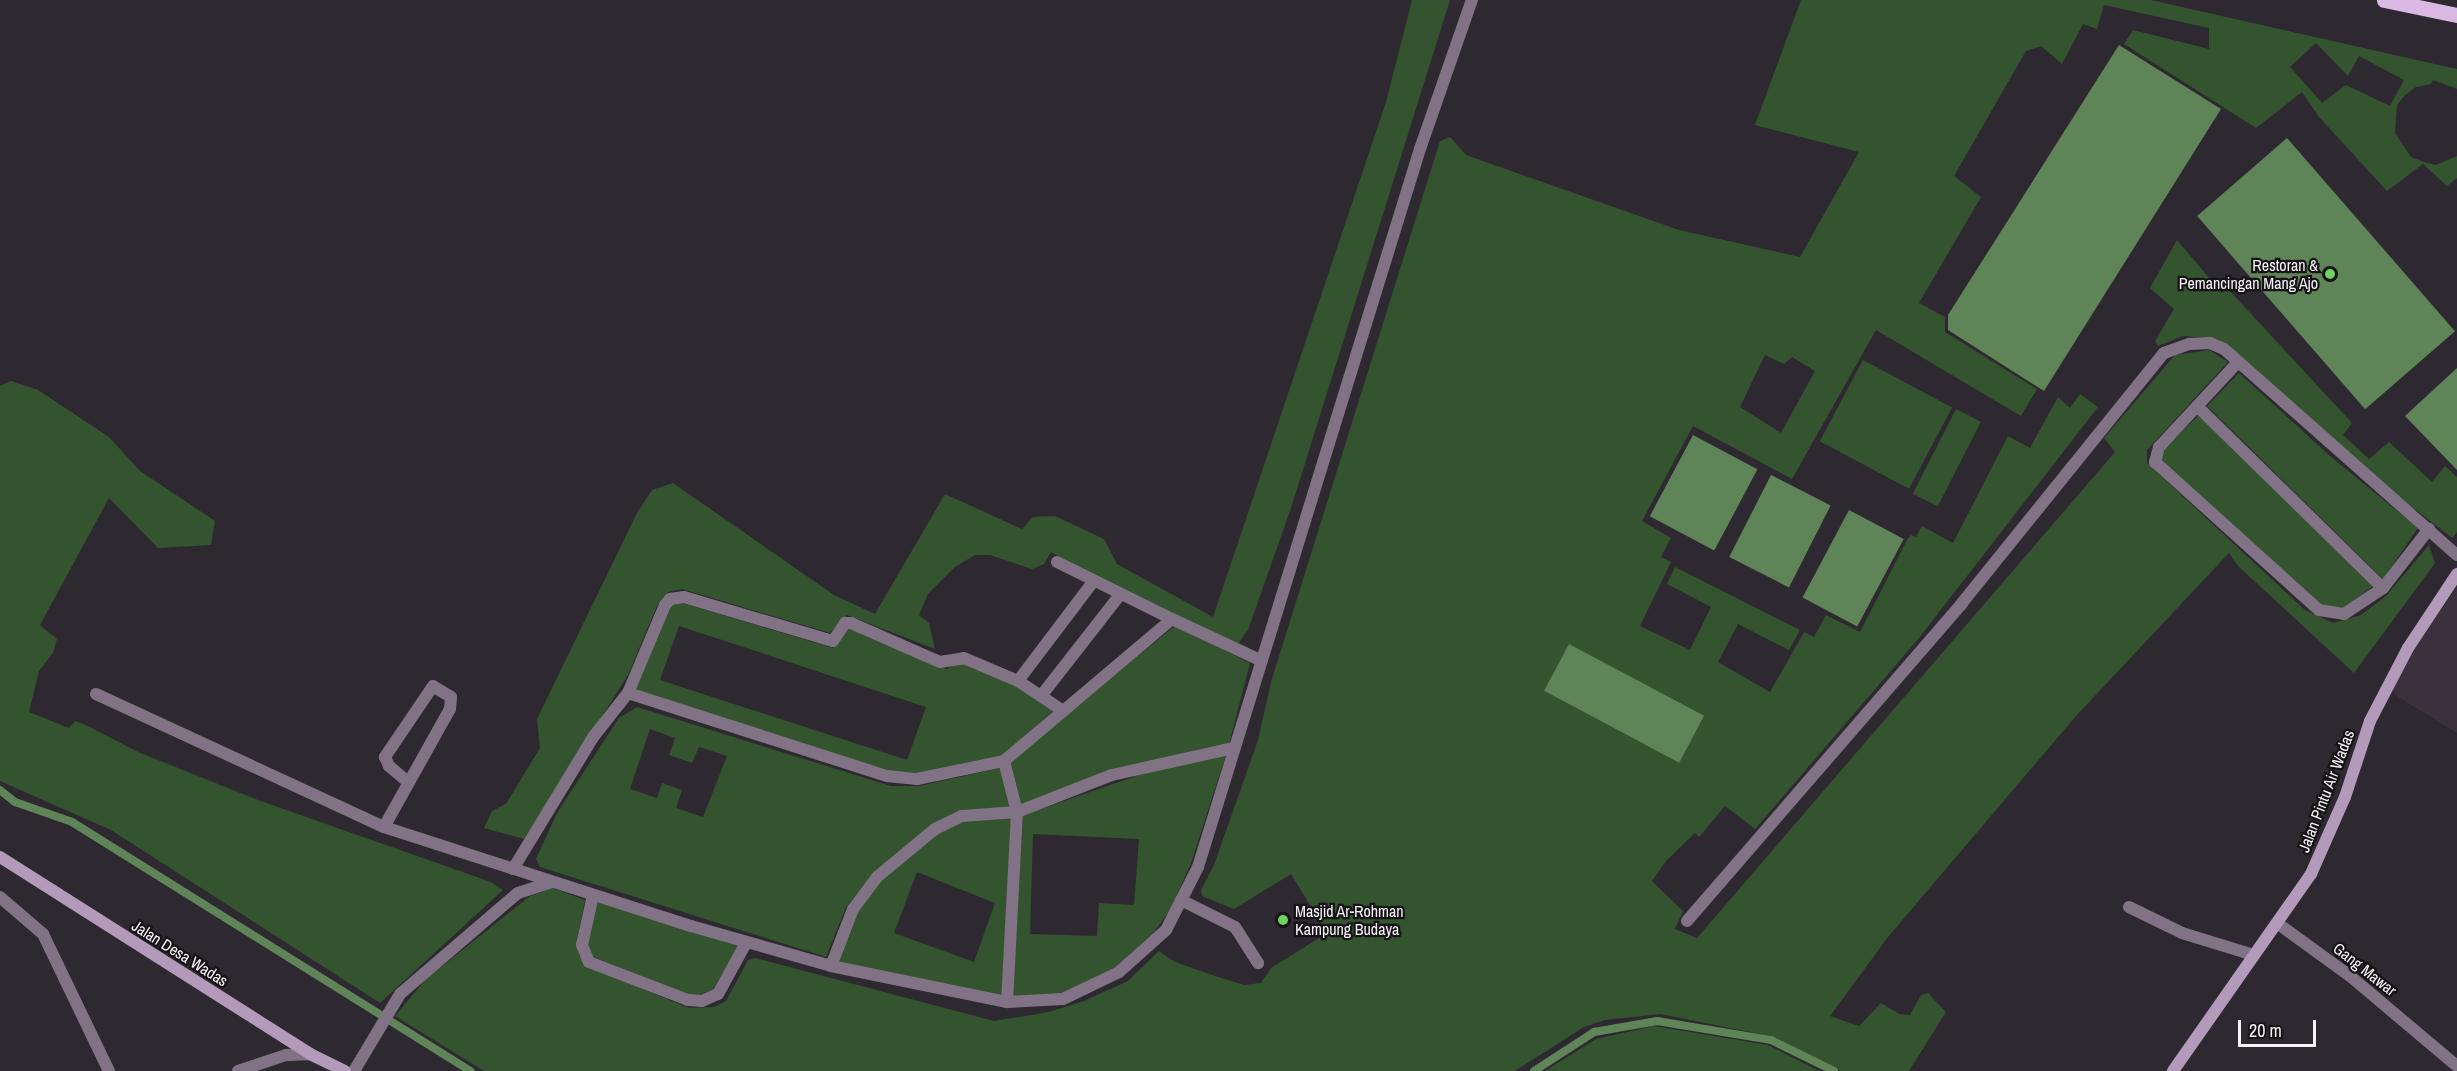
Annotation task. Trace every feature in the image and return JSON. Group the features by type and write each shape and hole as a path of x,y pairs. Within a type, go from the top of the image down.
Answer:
{"main road":[{"path":"2384,0 2457,15"},
{"name":"Jalan Pintu Air Wadas","path":"2173,1071 2311,874 2326,842 2370,722 2390,684 2457,574"},
{"name":"Jalan Desa Wadas","path":"0,857 310,1054 345,1071"}],"street":[{"path":"96,694 384,827 746,943 831,966 1007,1002 1063,999 1119,972 1166,930 1198,867 1260,660 1420,149 1472,0"},
{"path":"1687,921 1962,603 2164,353 2189,344 2211,343 2238,362 2457,555"},
{"path":"2238,362 2156,452 2155,462 2319,610 2344,614 2383,588 2429,529"},
{"path":"2198,407 2383,588"},
{"path":"1057,562 1119,596 1260,660"},
{"path":"1018,681 1093,582"},
{"path":"1041,696 1119,596"},
{"path":"513,869 594,736 628,693 665,605 675,597 696,600 833,641 845,624 851,623 940,663 964,658 1018,681 1062,710"},
{"path":"628,693 887,776 941,776 1004,761 1172,619"},
{"path":"384,827 407,781 450,709 451,697 433,686 385,757 389,766 407,781"},
{"path":"831,966 853,909 877,877 935,829 962,816 1017,812 1112,775 1234,748"},
{"path":"1004,761 1017,812 1007,1002"},
{"path":"354,1071 396,1002 434,963 518,893 551,882"},
{"path":"593,895 582,945 589,962 688,1000 702,1001 718,994 746,943"},
{"path":"0,897 43,934 109,1071"},
{"path":"1181,900 1235,927 1258,963"},
{"path":"2129,907 2182,933 2254,955"},
{"name":"Gang Mawar","path":"2277,923 2350,976 2457,1066"},
{"path":"238,1071 286,1056 310,1054"}],"shaded area":[{"path":"1412,0 1450,0 1291,508 1248,630 1238,644 1130,596 1051,552 1044,564 1032,569 990,555 975,555 955,567 928,594 919,615 929,623 935,649 847,615 830,633 682,589 668,592 657,606 628,675 524,839 484,828 492,811 506,804 540,748 537,719 637,513 652,490 673,483 834,595 875,614 945,494 1022,529 1033,517 1055,516 1104,539 1117,564 1213,617 1386,102"},
{"path":"1801,0 2151,0 2457,69 2457,89 2433,80 2431,84 2416,87 2405,95 2397,105 2395,133 2411,157 2424,162 2436,165 2457,156 2457,178 2447,186 2423,164 2387,191 2319,117 2302,92 2256,128 2124,44 2133,30 2209,49 2209,28 2104,5 2097,29 2083,24 2062,64 2041,46 2026,51 1954,176 1981,197 1919,303 1945,317 1945,332 2037,389 2021,416 1876,330 1792,479 1693,426 1642,521 1671,538 1661,557 1671,562 1640,626 1690,650 1711,607 1667,584 1675,567 1800,630 1789,650 1738,624 1718,662 1770,692 1804,632 1814,637 1826,615 1860,632 1907,540 1911,535 1916,537 1922,526 1953,543 2008,436 2030,448 2058,397 2070,408 2080,394 2098,407 1919,638 1755,829 1725,806 1699,837 1695,833 1666,861 1652,881 1683,911 1675,929 1697,938 2115,452 2104,438 2175,355 2209,350 2228,362 2147,450 2147,463 2305,610 2333,623 2361,615 2386,596 2429,545 2435,563 2354,673 2238,566 2229,553 2076,716 1888,937 1830,1016 1859,1026 1881,1003 1899,1014 1910,1015 1921,995 1928,993 1946,1012 1909,1071 1840,1071 1774,1037 1661,1014 1605,1020 1584,1027 1515,1071 484,1071 395,1016 426,979 530,896 553,888 585,900 577,940 579,955 587,966 689,1008 714,1007 726,1001 748,960 755,958 994,1021 1049,1012 1084,1001 1128,981 1159,951 1175,962 1218,977 1244,985 1261,983 1271,968 1327,933 1291,874 1234,909 1202,896 1201,890 1214,865 1258,740 1271,682 1440,141 1450,137 1466,155 1679,230 1800,257 1859,152 1755,125","holes":["2316,43 2348,76 2359,56 2404,80 2390,106 2346,85 2322,103 2290,67","1765,355 1784,364 1792,357 1815,371 1781,433 1740,407"]},
{"path":"2119,45 2221,109 2044,391 1948,330 1948,315"},
{"path":"2287,138 2455,331 2365,409 2197,216"},
{"path":"2177,240 2222,293 2228,289 2352,423 2343,435 2369,459 2389,442 2432,482 2445,466 2457,477 2457,532 2452,538 2365,470 2218,339 2183,336 2158,346 2155,341 2174,309 2150,288"},
{"path":"1863,360 1952,407 1909,489 1820,441"},
{"path":"2457,368 2457,470 2405,416"},
{"path":"2239,373 2330,456 2418,528 2383,579 2207,406"},
{"path":"11,381 38,390 109,437 140,471 215,521 211,545 158,548 109,498 40,625 57,639 53,653 39,671 29,712 69,728 75,721 86,725 138,752 258,800 491,882 503,890 380,1003 111,830 0,781 0,386"},
{"path":"1956,409 1981,422 1938,506 1913,494"},
{"path":"2199,415 2373,586 2344,608 2322,606 2162,463 2160,456 2167,446"},
{"path":"1693,435 1757,469 1714,551 1650,516"},
{"path":"1771,475 1831,505 1789,587 1729,557"},
{"path":"1849,510 1904,539 1857,627 1803,597"},
{"path":"2457,587 2457,733 2395,695 2393,689 2409,656"},
{"path":"679,602 833,648 849,628 946,669 961,662 1015,686 1054,710 1003,755 922,774 886,772 633,691 671,603","holes":["679,626 926,707 907,760 660,680"]},
{"path":"1175,626 1250,663 1229,744 1113,769 1020,808 1007,761"},
{"path":"1569,644 1704,716 1679,763 1544,691"},
{"path":"637,707 891,786 919,786 1000,768 1011,808 962,810 932,824 871,876 846,907 826,957 540,867 536,859 557,813 619,718","holes":["650,729 675,738 669,755 692,763 699,747 727,756 703,817 676,808 682,790 662,783 657,798 630,789"]},
{"path":"1226,755 1191,863 1170,910 1154,932 1117,966 1061,994 1012,997 1023,815 1151,771","holes":["1033,834 1139,839 1134,905 1099,903 1097,936 1030,934"]},
{"path":"1012,818 1002,996 837,962 859,910 882,880 937,833 963,820","holes":["917,872 995,903 974,962 894,933"]},
{"path":"595,899 739,946 713,989 697,996 687,994 586,954"},
{"path":"1654,1026 1768,1045 1819,1071 1545,1071 1596,1039"}],"waterway":[{"path":"0,790 15,802 72,822 471,1071"},
{"path":"1534,1071 1594,1032 1657,1021 1771,1040 1834,1071"}],"place":[{"name":"Restoran & Pemancingan Mang Ajo","path":"2330,274"},
{"name":"Masjid Ar-Rohman Kampung Budaya","path":"1283,920"}]}
